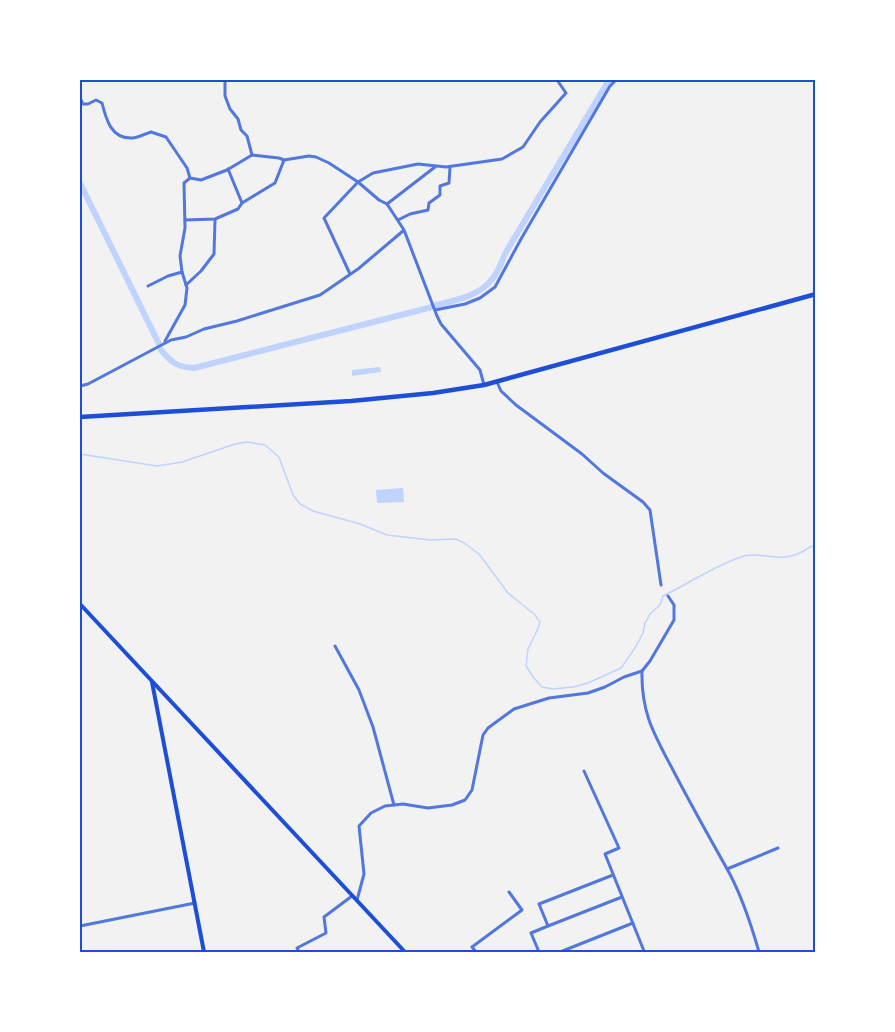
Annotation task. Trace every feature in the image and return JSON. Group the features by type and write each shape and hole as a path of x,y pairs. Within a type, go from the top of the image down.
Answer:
{"highway":[{"path":"80,417 351,401 433,393 484,385 816,294"}],"main road":[{"path":"80,604 405,952"},
{"path":"151,681 204,952"}],"street":[{"path":"225,80 225,96 230,109 238,119 241,130 247,136 252,156"},
{"path":"350,274 324,218 358,182 372,173 391,168 418,164 450,167 502,159 523,147 540,122 566,93 557,80"},
{"path":"435,310 465,304 480,298 495,287 610,86 616,80"},
{"path":"80,98 83,104 96,100 102,103 112,131 123,138 134,138 151,132 166,137 187,168 190,178"},
{"path":"190,178 201,180 252,156 284,160 309,156 329,163 358,182 387,204 398,220 441,324 480,370 484,385"},
{"path":"185,220 215,219 238,209 242,203 275,183 284,160"},
{"path":"387,204 435,167"},
{"path":"398,220 410,214 428,210 429,203 440,195 440,186 449,183 450,167"},
{"path":"228,169 242,203"},
{"path":"164,342 185,305 186,285 180,256 185,228 184,183 190,178"},
{"path":"186,285 214,254 215,219"},
{"path":"80,386 153,350 164,342 320,295 379,252 404,230"},
{"path":"148,286 182,272"},
{"path":"497,382 501,391 516,405 582,454 650,510 662,585"},
{"path":"356,901 364,874 359,826 371,813 385,806 404,804 428,808 452,805 465,800 472,790 483,735 488,728 514,709 549,699 588,693 642,671 674,620 674,605 668,596"},
{"path":"335,646 359,690 374,727 394,805"},
{"path":"642,671 641,691 654,734 727,869 755,936 759,952"},
{"path":"584,771 619,849 605,854 643,952"},
{"path":"727,869 778,848"},
{"path":"548,926 539,904 614,875"},
{"path":"476,952 472,947 522,910 509,892"},
{"path":"299,952 297,948 326,933 324,917 352,896"},
{"path":"538,952 531,933 622,897"},
{"path":"80,926 195,903"},
{"path":"560,952 633,923"}],"water":[{"path":"380,367 381,372 352,376 352,370"},
{"path":"403,488 404,502 377,503 376,490"}],"waterway":[{"path":"436,305 475,293 493,278 506,252 609,80"},
{"path":"80,183 159,344"},
{"path":"161,350 175,364 194,368 432,307"},
{"path":"80,454 157,466 182,462 235,444 247,442 265,445 279,457 293,495 300,504 313,511 360,524 387,535 430,540 456,539 479,554 508,593 534,614 540,622 528,649 526,666 542,687 553,689 588,683 621,668 635,648 650,614 660,605 663,596 713,569 744,556 786,557 816,546"}]}
